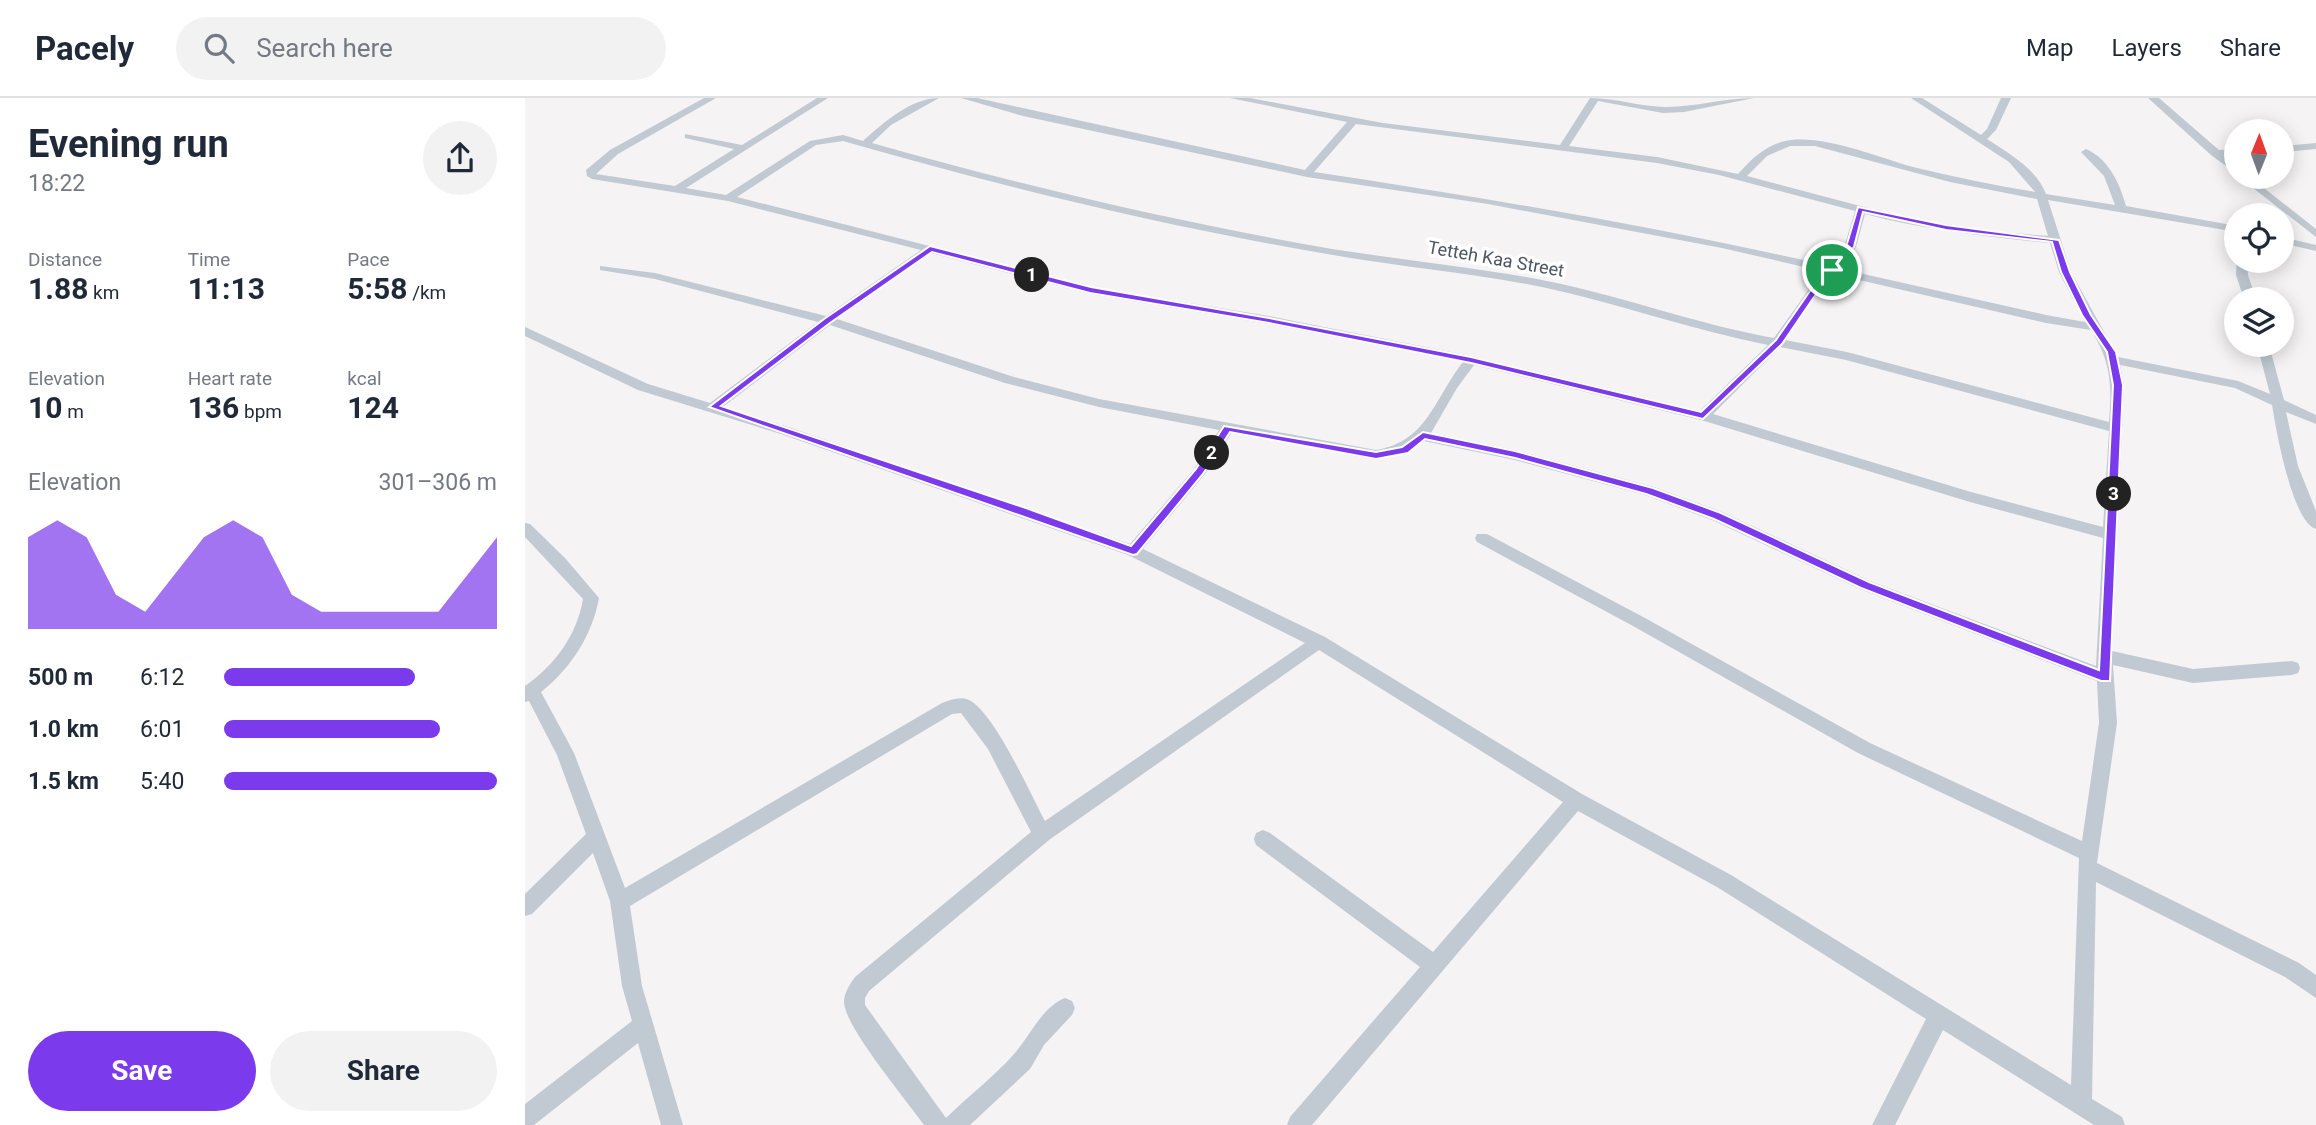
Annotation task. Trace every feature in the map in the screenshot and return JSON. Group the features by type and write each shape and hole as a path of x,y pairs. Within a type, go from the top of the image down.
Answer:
{"street":[{"path":"711,98 614,152 590,173 604,178 727,198 1090,290 1269,320 1471,360 1703,416 1943,489 2112,535"},
{"path":"676,190 823,98"},
{"path":"865,144 888,123 935,98"},
{"path":"966,98 1023,113 1307,174 1488,201 1722,245 2046,319 2095,327"},
{"path":"1235,98 1353,121 1657,160 1946,227 2055,240"},
{"path":"1564,147 1596,98 1663,110 1749,98"},
{"path":"1916,98 2013,160 2042,195 2066,272 2111,352 2118,385 2104,656 2108,723 2089,861 2081,1105"},
{"path":"1981,140 1991,130 2007,98"},
{"path":"2153,98 2224,160"},
{"path":"1307,174 1353,121"},
{"path":"688,136 743,148"},
{"name":"Tetteh Kaa Street","path":"727,198 813,143 843,138 968,174 1211,229 1332,252 1543,284 1731,334 1847,356 2116,428"},
{"path":"1739,177 1759,154 1772,147 1801,142 1815,143 1925,174 2224,227"},
{"path":"2294,148 2316,146"},
{"path":"2086,152 2103,164 2117,190 2121,207"},
{"path":"2215,153 2224,153"},
{"path":"2259,189 2316,234"},
{"path":"1703,416 1779,342 1823,276 1832,270 1850,247 1860,209"},
{"path":"2303,225 2316,216"},
{"path":"2294,243 2316,248"},
{"path":"714,407 827,321 930,249"},
{"path":"604,268 655,276 827,321 1035,387 1099,403 1376,455 1405,450 1423,436 1452,386 1471,360"},
{"path":"525,331 643,387 714,407 1022,510 1133,551 1319,642 1576,800 1724,881 2113,1125"},
{"path":"2266,357 2293,479 2316,524"},
{"path":"2113,360 2203,376 2250,388 2316,420"},
{"path":"1133,551 1200,471 1227,429"},
{"path":"1423,436 1515,454 1649,491 1717,516 1865,585 2106,677"},
{"path":"525,528 560,562 591,598 590,617 566,656 528,693 565,753 620,901 632,986 672,1125"},
{"path":"1482,538 1864,748 2089,861 2292,970 2316,988"},
{"path":"938,1125 866,1027 855,1008 855,993 879,968 1042,834 1319,642"},
{"path":"2104,656 2193,677 2293,668"},
{"path":"620,901 829,777 949,708 959,705 967,708 982,727 1042,834"},
{"path":"1298,1125 1576,800"},
{"path":"525,906 595,838"},
{"path":"1263,839 1434,965"},
{"path":"954,1125 1022,1062 1037,1038 1065,1008"},
{"path":"1883,1125 1939,1016"},
{"path":"525,1118 644,1025"}],"route":[{"path":"1860,209 1897,219 1988,234 2055,240 2066,272 2087,315 2111,352 2118,385 2113,524 2104,656 2106,677 1865,585 1717,516 1649,491 1515,454 1423,436 1405,450 1376,455 1227,429 1200,471 1133,551 1022,510 714,407 827,321 930,249 1090,290 1269,320 1471,360 1703,416 1779,342 1823,276 1832,270 1850,247 1860,209"}]}
